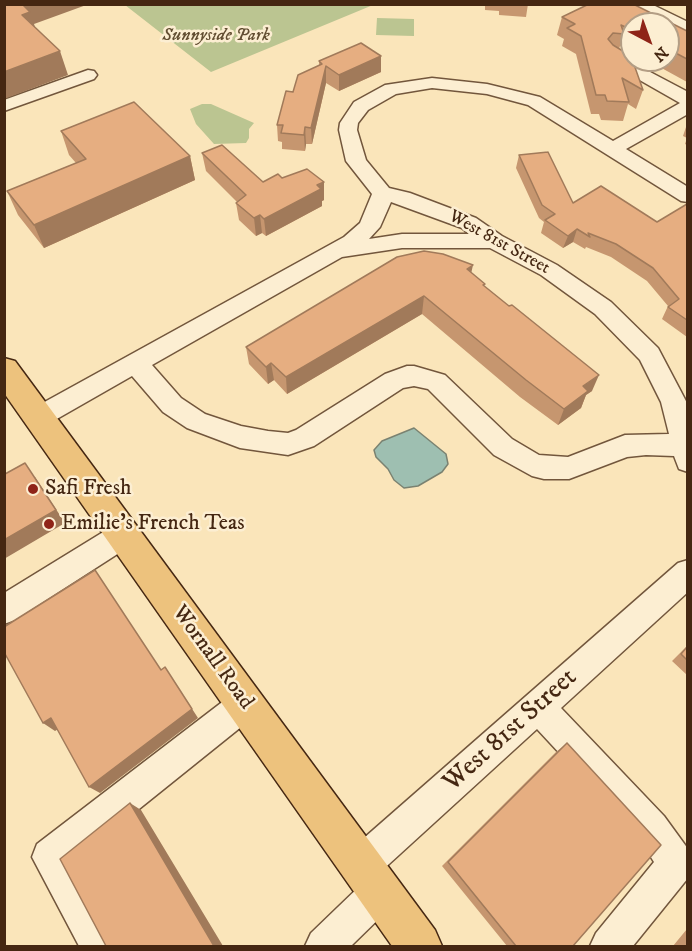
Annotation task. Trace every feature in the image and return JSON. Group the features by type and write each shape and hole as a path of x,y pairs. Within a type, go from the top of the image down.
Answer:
{"main road":[{"name":"Wornall Road","path":"4,369 419,946"}],"street":[{"path":"637,4 687,29"},
{"path":"614,58 687,100"},
{"path":"4,106 88,75"},
{"path":"39,417 134,362 339,250 369,227 381,203 382,193 356,161 348,134 350,123 367,101 384,92 413,84 441,83 487,89 534,101 687,196"},
{"path":"613,149 687,106"},
{"name":"West 81st Street","path":"382,193 456,217 480,229 494,241 549,270 603,308 648,354 674,402 686,453"},
{"path":"339,250 402,241 494,241"},
{"path":"134,362 172,405 196,421 240,437 268,442 288,444 305,438 394,381 414,376 436,382 503,447 532,465 544,468 569,468 625,446 646,444 686,453"},
{"path":"4,610 123,535"},
{"name":"West 81st Street","path":"324,946 370,879 538,707 687,573"},
{"path":"99,946 50,857 245,704"},
{"path":"538,707 652,828 676,864 609,946"}],"green space":[{"name":"Sunnyside Park","path":"125,5 373,5 211,72"},
{"path":"377,18 414,19 414,36 376,35"},
{"path":"202,104 211,104 254,123 249,129 249,138 246,143 214,144 196,124 190,109"}],"shaded area":[{"path":"414,428 446,454 448,464 442,472 418,486 404,488 394,480 388,469 376,457 374,450 382,441"}],"building":[{"path":"4,4 22,4 30,12 22,15 60,51 4,72"},
{"path":"589,4 633,4 649,12 620,12 620,34 613,33 608,39 620,49 620,72 637,72 643,90 622,78 629,102 607,101 605,95 596,95 581,36 567,28 575,24 562,17"},
{"path":"680,28 687,31 687,59 680,55"},
{"path":"361,43 381,56 339,75 326,66 311,128 305,127 304,135 281,133 283,125 277,125 286,91 293,92 298,75 322,64 319,61"},
{"path":"134,102 190,156 34,225 7,191 86,159 61,131"},
{"path":"222,145 263,182 278,174 282,178 307,169 324,182 317,185 321,189 264,219 260,215 254,218 236,203 246,195 202,153"},
{"path":"548,152 573,203 601,186 657,222 687,204 687,320 668,307 679,299 653,268 616,244 588,233 590,237 577,229 568,236 545,220 555,214 542,205 519,155"},
{"path":"424,251 443,254 473,265 467,269 485,284 483,285 509,306 512,305 599,375 583,386 588,391 564,409 424,296 286,377 271,363 266,367 246,347 397,257"},
{"path":"25,463 56,510 4,540 4,473"},
{"path":"95,570 161,670 165,667 192,709 89,787 51,718 43,723 4,652 4,627"},
{"path":"687,647 687,660 681,654"},
{"path":"567,743 661,845 573,946 516,946 448,862"},
{"path":"130,803 214,946 106,946 60,859"}],"place":[{"name":"Safi Fresh","path":"33,489"},
{"name":"Emilie's French Teas","path":"49,524"}]}
